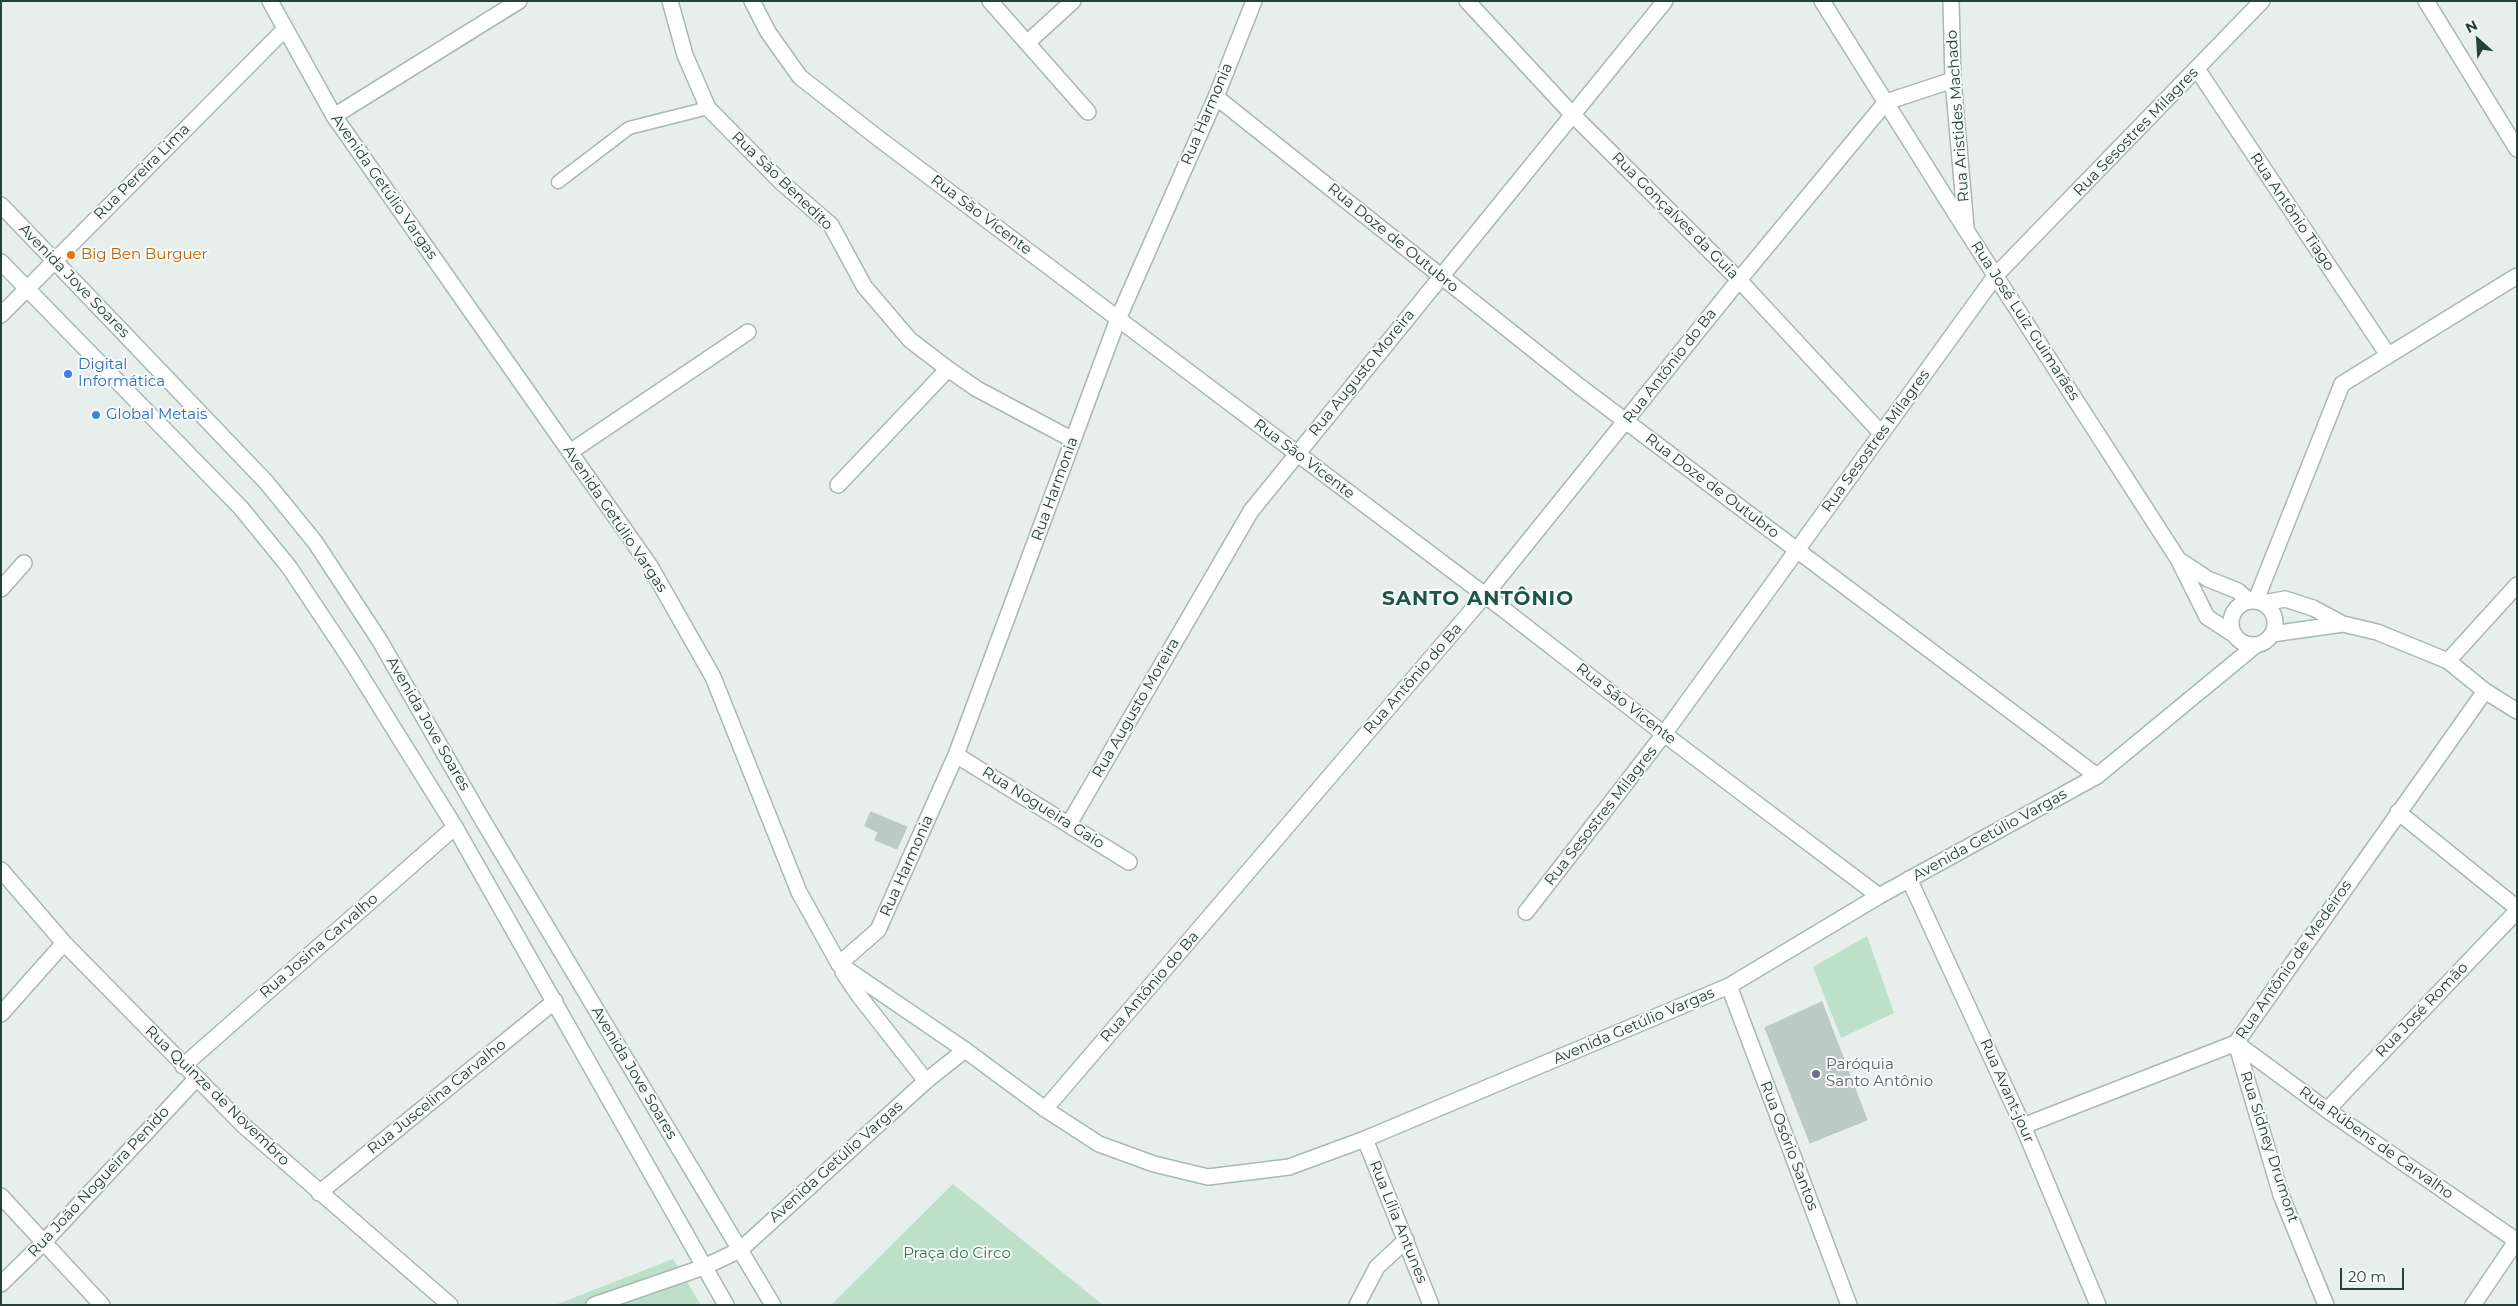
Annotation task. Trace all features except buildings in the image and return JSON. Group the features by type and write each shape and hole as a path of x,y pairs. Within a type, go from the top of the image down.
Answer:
{"street":[{"name":"Avenida Getúlio Vargas","path":"270,1 334,116 650,566 713,677 798,892 838,964 965,1050 1045,1109 1099,1144 1154,1164 1208,1177 1289,1167 1365,1139 1729,986 1879,896 2097,776 2256,645"},
{"path":"334,116 519,1"},
{"name":"Rua São Benedito","path":"670,1 685,55 708,108 782,182 831,225 864,286 910,340 948,370 977,389 1073,440"},
{"name":"Rua São Vicente","path":"752,1 768,32 800,77 878,138 1485,595 1664,734 1879,896"},
{"path":"990,1 1088,112"},
{"path":"1027,43 1073,1"},
{"name":"Rua Harmonia","path":"838,964 878,930 956,755 1118,319 1216,97 1254,1"},
{"name":"Rua Gonçalves da Guia","path":"1467,1 1572,114 1739,280 1882,433"},
{"name":"Rua Augusto Moreira","path":"1069,824 1251,510 1665,1"},
{"name":"Rua José Luiz Guimarães","path":"1822,1 1966,230 2178,559 2208,617 2233,634"},
{"name":"Rua Aristides Machado","path":"1951,1 1953,80 1966,230"},
{"name":"Rua Sesostres Milagres","path":"1526,912 1664,734 1996,275 2262,1"},
{"path":"2426,1 2517,149"},
{"name":"Rua Pereira Lima","path":"1,315 285,29"},
{"name":"Rua Antônio Tiago","path":"2197,70 2388,355"},
{"path":"1886,102 1953,80"},
{"name":"Rua Doze de Outubro","path":"1216,97 1627,422 2097,776"},
{"name":"Rua Antônio do Ba","path":"1045,1109 1485,595 1627,422 1739,280 1886,102"},
{"name":"Avenida Jove Soares","path":"1,205 267,483 316,542 380,641 479,814 773,1305"},
{"name":"Avenida Jove Soares","path":"1,262 241,508 289,567 351,660 455,827 726,1305"},
{"path":"2256,601 2342,384 2517,276"},
{"path":"570,452 748,332"},
{"path":"838,485 948,370"},
{"path":"2178,559 2208,580 2238,590 2270,609 2274,618 2272,634"},
{"path":"1,589 24,562"},
{"path":"2448,660 2517,585"},
{"path":"2343,624 2272,634 2262,643 2256,645 2243,643 2233,634 2230,620 2238,606 2256,601 2285,599 2313,608 2343,624 2377,632 2448,660 2485,691 2517,711"},
{"name":"Rua Antônio de Medeiros","path":"2023,1126 2236,1043 2485,691"},
{"name":"Rua Nogueira Gaio","path":"956,755 1129,862"},
{"path":"2398,812 2517,909"},
{"name":"Rua Josina Carvalho","path":"183,1066 455,827"},
{"name":"Rua Quinze de Novembro","path":"1,870 64,943 196,1079 319,1193 450,1305"},
{"name":"Rua Avant-jour","path":"1909,879 2023,1126 2098,1305"},
{"name":"Rua José Romão","path":"2327,1110 2517,909"},
{"path":"1,1014 64,943"},
{"path":"838,964 860,997 926,1081"},
{"name":"Rua Osório Santos","path":"1729,986 1849,1305"},
{"name":"Rua Juscelina Carvalho","path":"319,1193 555,1001"},
{"name":"Rua Rúbens de Carvalho","path":"2236,1043 2327,1110 2517,1240"},
{"name":"Rua Sidney Drumont","path":"2236,1043 2281,1195 2326,1305"},
{"name":"Avenida Getúlio Vargas","path":"594,1305 704,1267 740,1250 926,1081 965,1050"},
{"name":"Rua João Nogueira Penido","path":"1,1284 44,1242 196,1079"},
{"name":"Rua Lília Antunes","path":"1365,1139 1431,1305"},
{"path":"1,1196 102,1305"},
{"path":"1357,1305 1376,1267 1406,1240"},
{"path":"2473,1305 2517,1240"}],"lane":[{"path":"558,182 628,128 708,108"}],"green space":[{"path":"1867,936 1894,1013 1841,1038 1813,967"},
{"name":"Praça do Circo","path":"953,1184 1103,1305 831,1305"},
{"path":"673,1259 701,1305 555,1305"}],"place":[{"name":"Big Ben Burguer","path":"71,255"},
{"name":"Digital Informática","path":"68,374"},
{"name":"Global Metais","path":"96,415"},
{"name":"Paróquia Santo Antônio","path":"1816,1074"}],"district":[{"name":"SANTO ANTÔNIO","path":"1478,599"}]}
